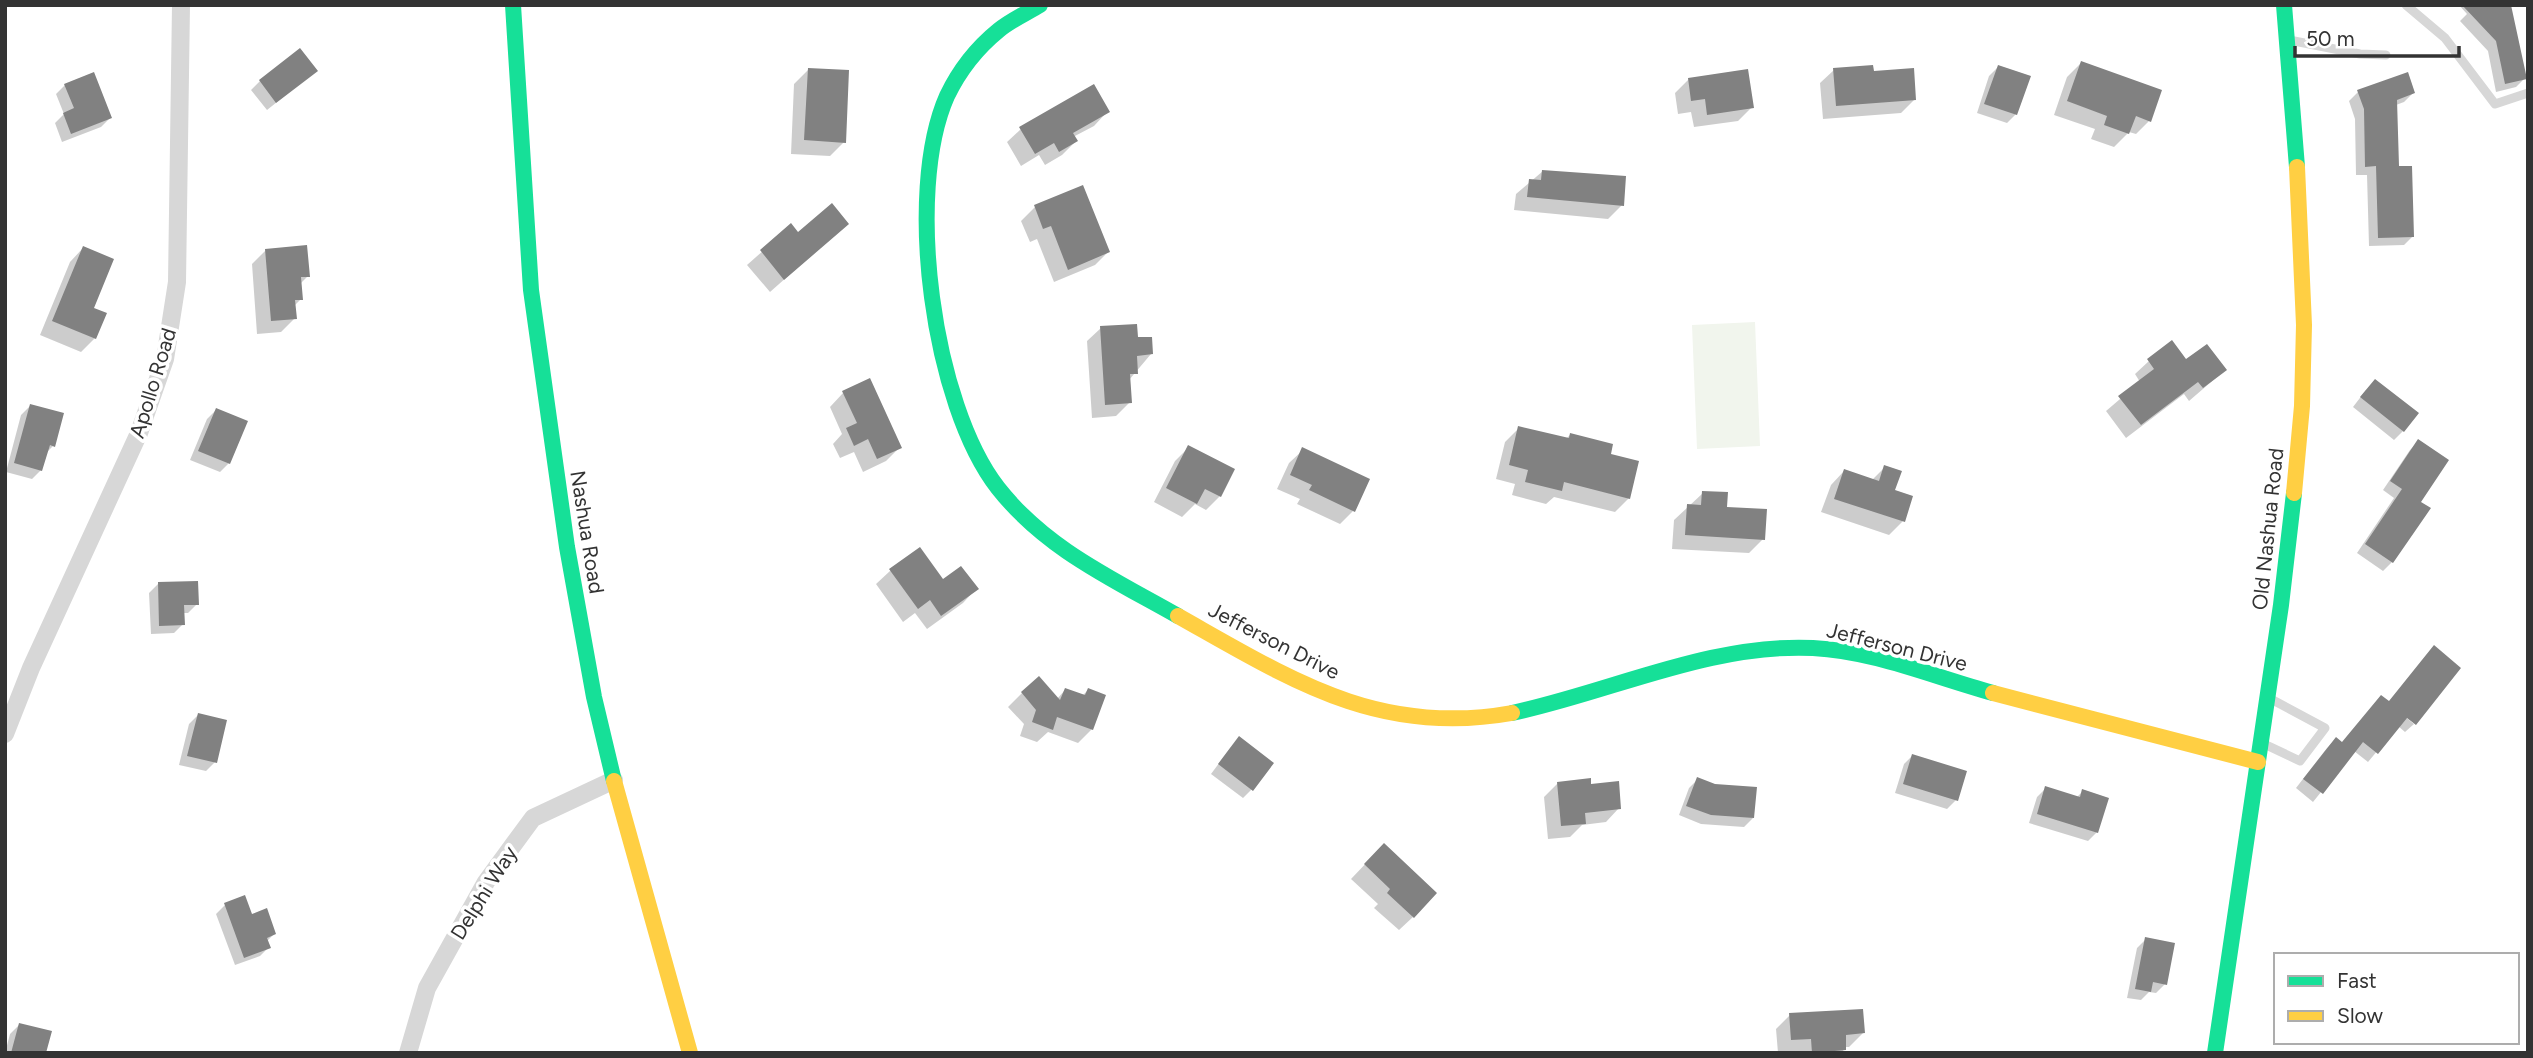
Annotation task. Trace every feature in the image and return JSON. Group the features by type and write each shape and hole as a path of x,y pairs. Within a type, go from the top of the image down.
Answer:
{"street":[{"name":"Apollo Road","path":"5,734 32,667 139,432 165,359 177,282 181,5"},
{"name":"Nashua Road","path":"513,5 531,290 569,561 594,697 614,780 690,1053"},
{"name":"Jefferson Drive","path":"1040,5 1001,27 981,44 952,87 934,135 924,212 940,341 959,414 993,482 1009,502 1066,553 1293,678 1340,698 1414,718 1440,720 1492,717 1740,653 1816,648 1866,657 2158,739 2258,762"},
{"name":"Old Nashua Road","path":"2216,1053 2293,508 2302,392 2304,325 2296,145 2284,5"},
{"name":"Delphi Way","path":"408,1053 427,988 486,882 533,818 614,780"}],"lane":[{"path":"2406,5 2445,38 2495,104 2528,93"},
{"path":"2287,40 2360,54 2386,55"},
{"path":"2260,742 2300,761 2325,728 2267,697"}],"shaded area":[{"path":"1755,322 1760,446 1697,449 1692,325"}],"building":[{"path":"2462,5 2511,5 2527,79 2505,84 2496,41"},
{"path":"300,48 318,71 276,103 259,80"},
{"path":"2081,61 2162,90 2151,122 2136,116 2129,134 2104,125 2107,116 2067,101"},
{"path":"1873,65 1874,71 1914,68 1916,100 1836,106 1833,68"},
{"path":"1998,65 2031,76 2017,115 1984,104"},
{"path":"808,68 849,70 846,143 804,140"},
{"path":"1748,69 1754,108 1707,115 1705,99 1691,101 1688,78"},
{"path":"94,72 112,118 71,134 63,113 74,108 64,84"},
{"path":"2408,72 2415,93 2397,100 2399,166 2412,166 2414,237 2378,238 2376,166 2365,167 2364,109 2357,90"},
{"path":"1094,84 1110,112 1073,133 1078,141 1059,152 1054,143 1035,154 1019,127"},
{"path":"1542,170 1626,176 1624,206 1527,197 1529,179 1541,180"},
{"path":"1083,185 1110,252 1068,270 1051,226 1043,229 1034,205"},
{"path":"832,203 849,224 784,280 760,250 791,223 798,232"},
{"path":"307,245 310,277 301,277 303,300 295,300 297,319 271,321 265,249"},
{"path":"83,246 114,259 94,308 107,313 96,339 52,321"},
{"path":"1137,324 1138,337 1152,337 1153,354 1137,356 1138,374 1130,374 1132,403 1105,405 1100,326"},
{"path":"2172,340 2186,359 2207,344 2227,370 2203,388 2198,382 2141,425 2118,396 2154,369 2147,359"},
{"path":"870,378 902,448 877,459 868,439 854,446 846,428 857,423 842,391"},
{"path":"2375,379 2419,413 2404,432 2360,397"},
{"path":"30,404 64,413 55,447 50,445 42,471 14,463"},
{"path":"216,408 248,421 230,464 198,451"},
{"path":"1518,426 1569,438 1570,433 1613,444 1611,454 1639,461 1630,499 1564,482 1562,491 1525,482 1528,470 1509,465"},
{"path":"2418,439 2449,460 2421,502 2431,508 2393,563 2365,544 2402,489 2390,481"},
{"path":"1188,445 1235,469 1221,497 1205,489 1197,504 1166,488"},
{"path":"1302,447 1370,479 1355,512 1309,490 1312,485 1290,475"},
{"path":"1884,465 1902,471 1895,490 1913,496 1905,522 1834,499 1844,469 1879,481"},
{"path":"1702,491 1728,492 1727,507 1767,509 1765,540 1685,535 1687,504 1701,505"},
{"path":"920,547 943,579 961,566 979,589 941,616 930,600 918,609 889,569"},
{"path":"198,581 199,605 184,605 185,625 159,626 158,582"},
{"path":"2434,645 2461,668 2416,725 2407,718 2378,754 2363,742 2323,794 2303,779 2336,737 2342,742 2381,695 2389,701"},
{"path":"1039,676 1060,700 1065,688 1085,695 1088,688 1106,695 1093,730 1057,717 1053,730 1032,722 1036,710 1021,692"},
{"path":"198,713 227,720 217,763 187,756"},
{"path":"1239,736 1274,763 1253,791 1218,764"},
{"path":"1912,754 1967,771 1958,801 1903,784"},
{"path":"1697,777 1715,784 1757,787 1754,818 1711,815 1686,806"},
{"path":"1591,778 1591,784 1619,781 1621,809 1585,813 1586,824 1561,826 1557,782"},
{"path":"2045,786 2080,797 2082,789 2109,798 2098,833 2037,814"},
{"path":"1384,843 1437,893 1414,918 1387,893 1390,889 1364,864"},
{"path":"245,895 252,914 267,908 276,934 267,938 271,948 244,958 224,903"},
{"path":"2145,937 2175,943 2167,985 2153,982 2151,992 2135,989"},
{"path":"1863,1009 1865,1033 1846,1035 1846,1050 1812,1053 1811,1039 1791,1040 1789,1013"},
{"path":"19,1023 52,1031 46,1053 11,1053"}],"traffic: fast":[{"path":"513,5 531,290 567,547 594,697 614,781"},
{"path":"1040,5 999,30 970,60 947,96 934,137 928,187 927,241 932,297 942,353 957,405 975,451 998,488 1037,529 1059,546 1178,616"},
{"path":"2284,5 2297,167"},
{"path":"2215,1053 2281,605 2294,493"},
{"path":"1512,713 1699,661 1775,648 1813,648 1859,654 1993,693"}],"traffic: slow":[{"path":"2294,493 2302,406 2304,325 2297,167"},
{"path":"1178,616 1298,681 1377,709 1419,717 1464,718 1512,713"},
{"path":"1993,693 2258,762"},
{"path":"614,781 690,1053"}]}
